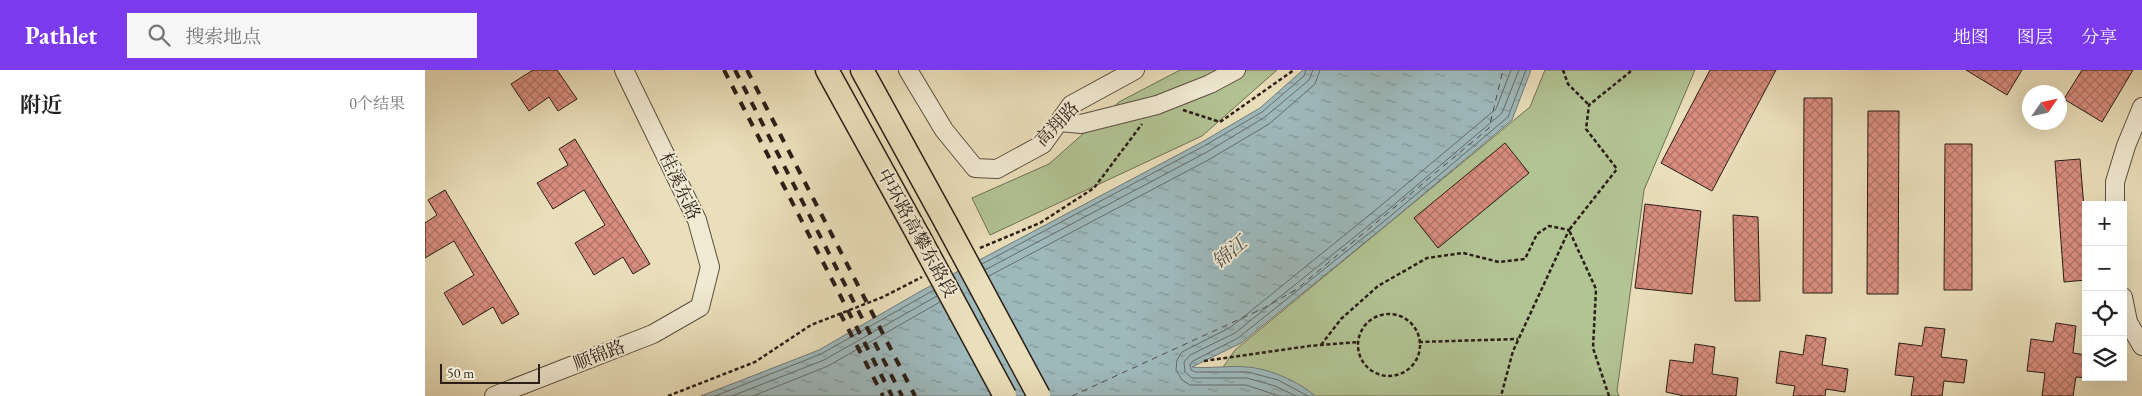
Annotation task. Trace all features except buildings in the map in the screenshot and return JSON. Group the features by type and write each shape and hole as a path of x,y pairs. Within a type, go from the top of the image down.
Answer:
{"main road":[{"name":"中环路高攀东路段","path":"827,70 1005,396"},
{"name":"中环路高攀东路段","path":"862,70 1039,396"}],"street":[{"name":"桂溪东路","path":"624,70 697,220 710,266 700,307"},
{"name":"高翔路","path":"908,70 944,130 975,168 997,169 1043,144 1071,105 1135,70"},
{"path":"1059,122 1081,124 1157,105 1210,84 1236,70"},
{"path":"2115,201 2115,182 2126,146 2142,107"},
{"name":"顺锦路","path":"494,396 653,334 700,307"},
{"path":"2127,317 2142,346"}],"path":[{"path":"1178,109 1220,122 1294,70"},
{"path":"1563,70 1568,84 1589,105"},
{"path":"1501,396 1513,351 1569,230 1617,170 1586,129 1589,105 1630,72 1630,70"},
{"path":"1321,345 1341,318 1378,286 1427,258 1463,253 1499,262 1525,259 1537,234 1549,226 1569,230"},
{"path":"1569,230 1596,289 1593,348 1609,396"},
{"path":"1387,314 1396,315 1412,325 1419,342 1416,360 1410,368 1392,376 1373,371 1365,365 1360,356 1358,342 1363,328 1369,321 1387,314"},
{"path":"1419,342 1519,339"},
{"path":"1204,361 1321,345 1358,342"}],"green space":[{"path":"1180,70 1277,70 1202,136 990,235 972,198 1049,164 1119,102"},
{"path":"1545,70 1695,70 1644,190 1617,391 1619,396 1203,396 1235,350 1530,107"}],"water":[{"name":"锦江","path":"1303,70 1531,70 1512,120 1241,343 1192,367 1240,367 1264,370 1292,381 1315,396 701,396 819,350 919,292 1202,142 1260,108"}],"ferry route":[{"path":"1072,396 1264,308 1297,289 1489,128 1503,70"}],"railway":[{"path":"724,70 892,396"},
{"path":"735,70 902,396"},
{"path":"747,70 915,396"},
{"path":"840,313 883,396"}]}
